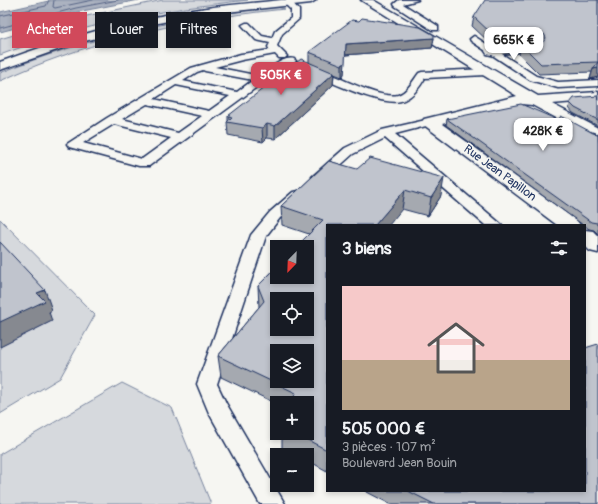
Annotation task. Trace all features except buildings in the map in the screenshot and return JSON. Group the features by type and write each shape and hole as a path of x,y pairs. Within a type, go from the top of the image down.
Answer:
{"street":[{"path":"0,66 90,36 163,19 231,8 311,0"},
{"path":"366,0 535,101 598,134"},
{"path":"491,51 536,47"},
{"path":"430,122 521,100 535,101 598,96"},
{"name":"Rue Jean Papillon","path":"430,122 569,224"},
{"path":"586,237 598,246"}],"lane":[{"path":"414,0 402,1 398,4 435,28"},
{"path":"275,46 278,33 295,19 296,10 287,2"},
{"path":"246,25 258,38 275,46 284,58 378,97 400,98 414,88 422,75 486,72"},
{"path":"474,39 533,78 558,85 598,83"},
{"path":"275,46 194,70 73,144 144,162 277,68 291,61"},
{"path":"241,57 277,68"},
{"path":"202,68 262,79"},
{"path":"174,82 239,95"},
{"path":"145,100 211,115"},
{"path":"111,120 180,137"},
{"path":"273,504 217,407 207,384 259,235 275,215 350,151 386,133 430,122"},
{"path":"386,133 493,224"}],"shaded area":[{"path":"163,0 248,0 158,12 106,12"},
{"path":"277,7 285,9 231,16 231,13"},
{"path":"95,14 95,26 87,28 87,16"},
{"path":"166,24 166,28 158,29 158,26"},
{"path":"12,35 12,48 19,48 0,55 0,39"},
{"path":"95,41 95,45 87,48 87,43"},
{"path":"86,48 48,61 0,81 0,73 67,49"},
{"path":"0,219 95,315 60,378 0,414"},
{"path":"122,383 172,408 211,504 0,504 0,454"}],"water":[{"path":"53,0 139,0 77,12 12,12 12,29 0,32 0,12"}]}
